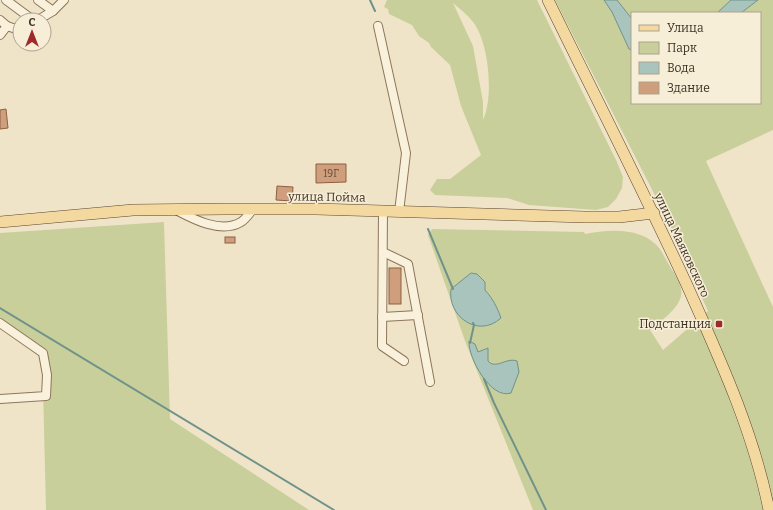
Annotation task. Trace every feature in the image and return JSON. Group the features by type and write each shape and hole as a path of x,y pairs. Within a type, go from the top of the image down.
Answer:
{"main road":[{"name":"улица Маяковского","path":"548,0 654,213 725,370 755,454 768,510"},
{"name":"улица Пойма","path":"0,222 133,210 174,209 383,211 584,217 619,217 654,213"}],"lane":[{"path":"6,0 22,12"},
{"path":"38,0 52,11 64,0"},
{"path":"0,20 7,26 12,28"},
{"path":"0,35 7,26"},
{"path":"378,26 406,153 399,212"},
{"path":"174,209 196,221 225,226 241,222 253,209"},
{"path":"383,211 382,346 404,361"},
{"path":"383,252 408,264 430,382"},
{"path":"382,317 418,316"},
{"path":"0,323 43,353 47,375 46,396 0,399"}],"green space":[{"path":"387,0 537,0 623,177 622,188 616,199 608,207 596,210 529,205 507,198 435,195 430,190 437,179 450,179 481,155 461,106 450,65 431,47 429,43 419,36 412,25 389,14 388,9 384,7","holes":["453,3 471,19 483,43 489,84 488,98 483,120 483,102 473,46"]},
{"path":"555,0 604,0 612,12 629,49 631,50 631,104 761,104 761,12 742,12 758,0 773,0 773,130 706,161 773,307 773,510 533,510 465,341 428,235 432,229 584,232 585,234 605,231 626,231 645,237 660,249 678,279 680,286 681,296 673,311 650,330 663,350 708,311 665,215"},
{"path":"617,0 731,0 718,12 631,12 631,18"},
{"path":"164,222 170,419 309,510 46,510 42,347 0,319 0,233"}],"water":[{"path":"604,0 617,0 631,18 631,50 629,49 612,12"},
{"path":"731,0 758,0 742,12 718,12"},
{"path":"471,273 477,274 485,282 485,290 493,300 498,310 501,318 492,324 483,326 466,322 459,316 454,308 451,299 451,289"},
{"path":"469,341 475,344 478,352 488,348 488,361 491,363 498,364 513,360 517,361 519,372 511,393 503,393 496,390 482,376 472,357"}],"building":[{"path":"6,109 8,128 0,129 0,110"},
{"path":"316,164 346,164 346,182 316,183"},
{"path":"277,186 293,187 292,201 276,200"},
{"path":"225,237 235,237 235,243 225,243"},
{"path":"389,268 401,268 401,304 389,304"}],"waterway":[{"path":"370,0 375,11"},
{"path":"428,229 453,289"},
{"path":"0,308 334,510"},
{"path":"470,343 474,325 473,323"},
{"path":"484,379 494,403 546,510"}],"place":[{"name":"Подстанция","path":"719,324"}]}
